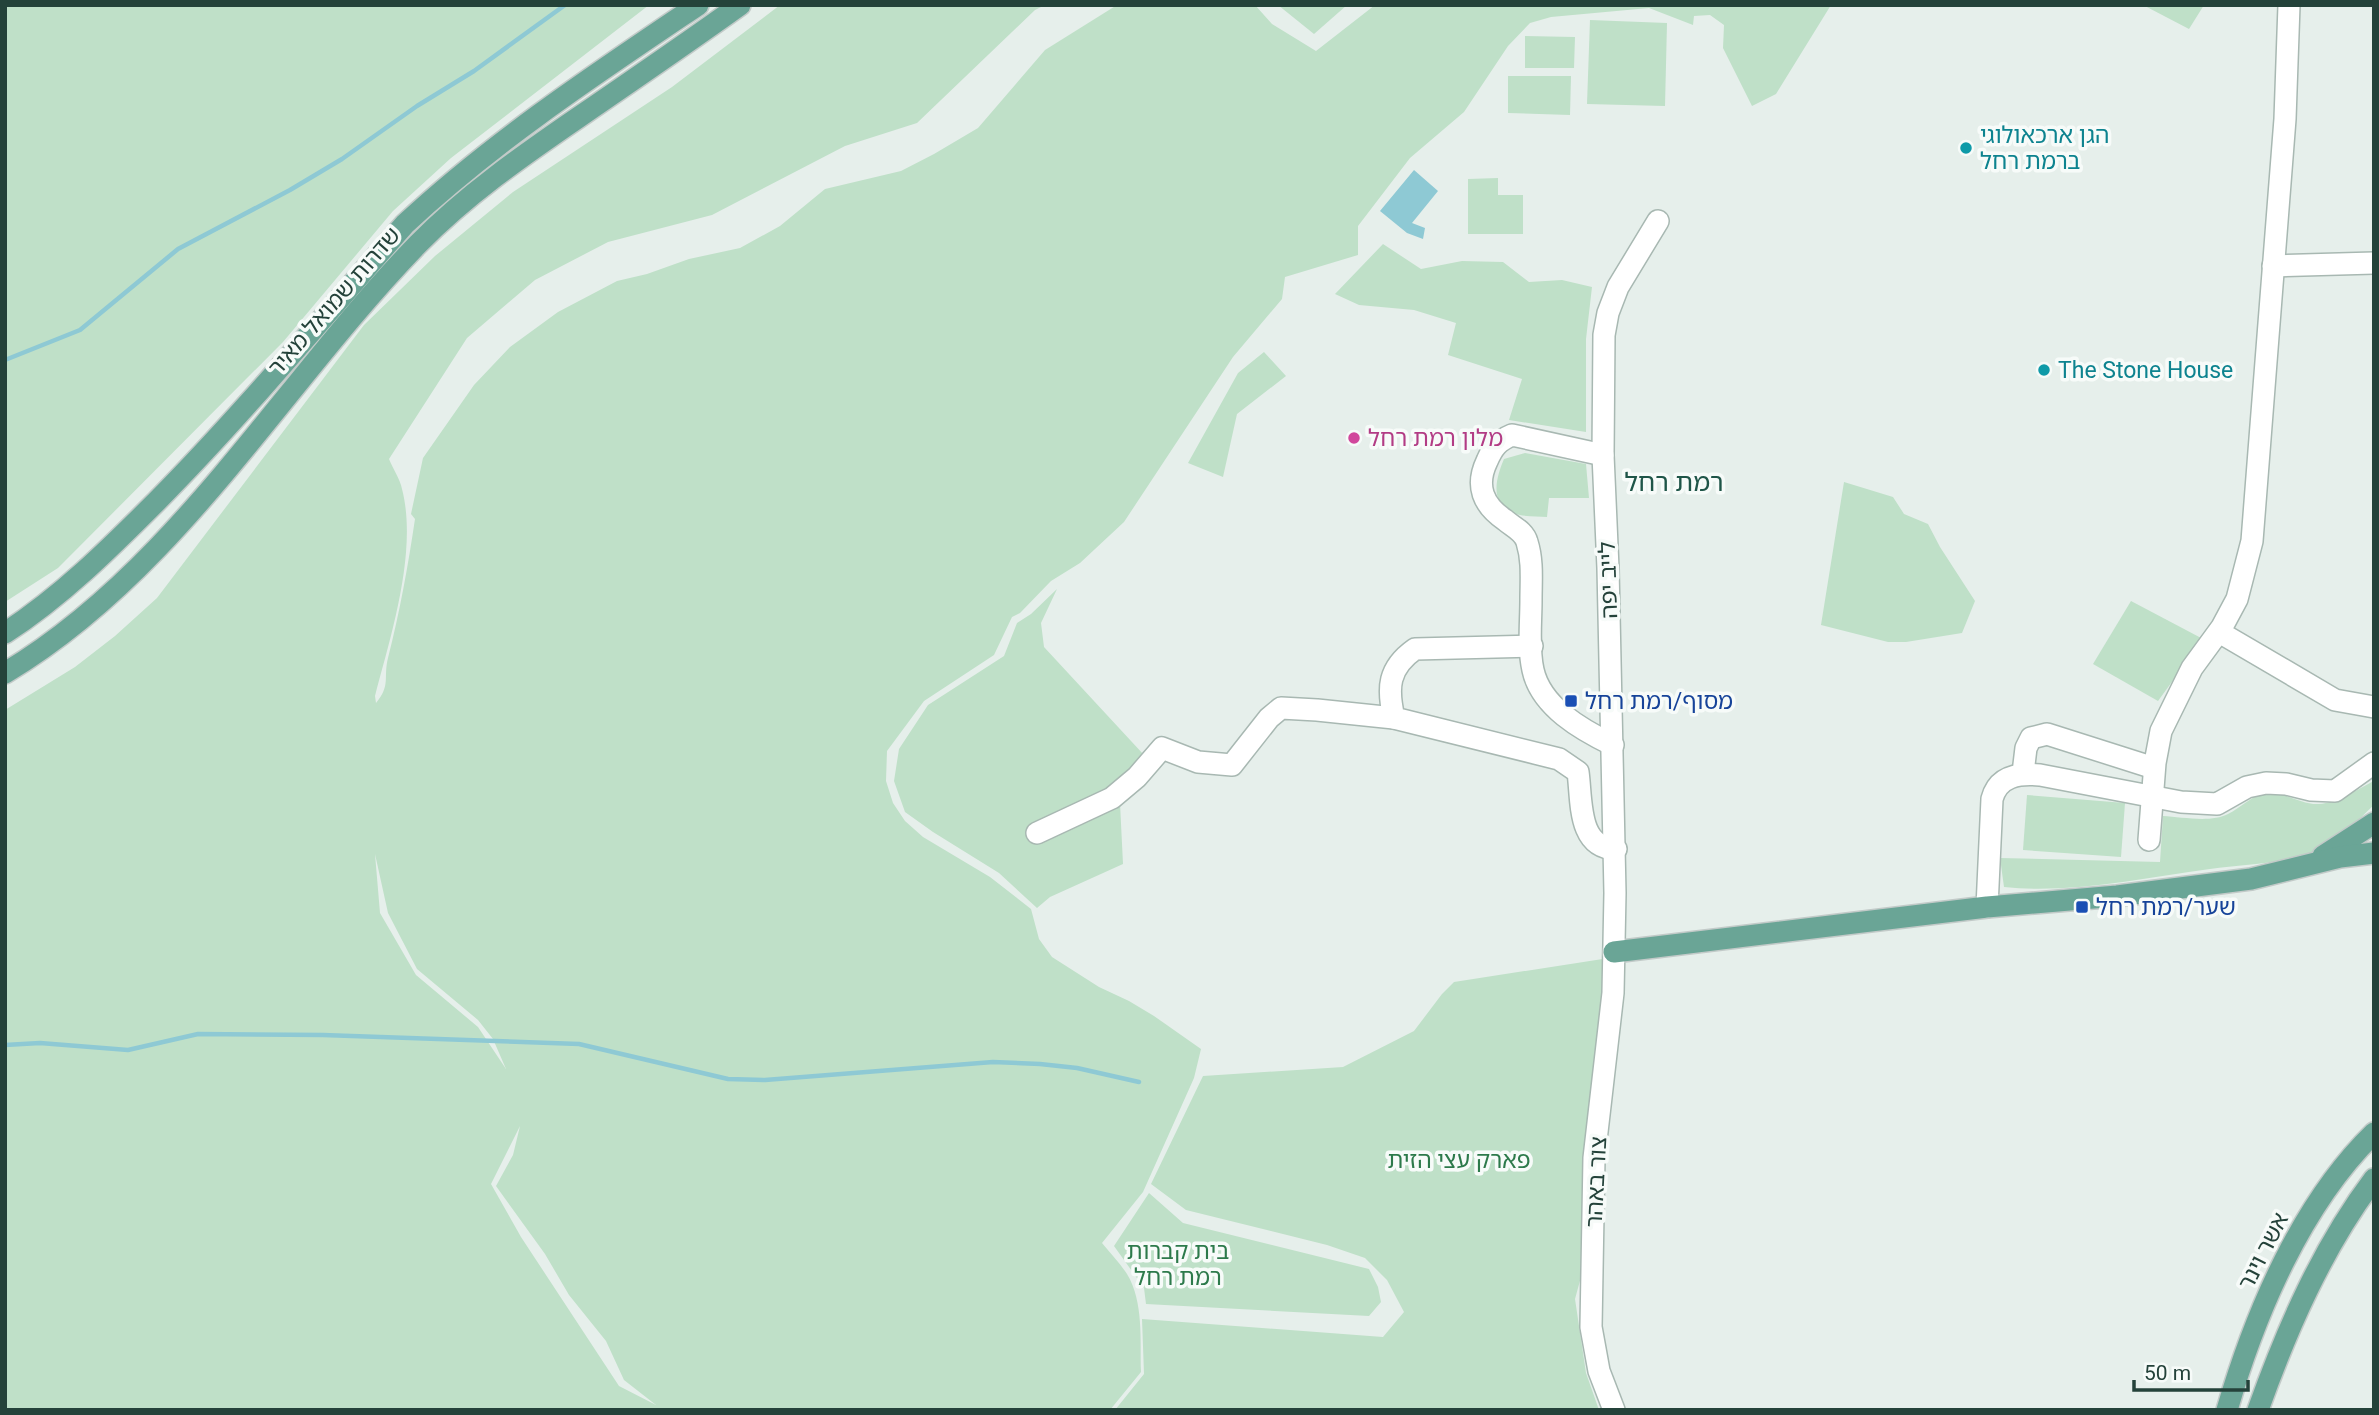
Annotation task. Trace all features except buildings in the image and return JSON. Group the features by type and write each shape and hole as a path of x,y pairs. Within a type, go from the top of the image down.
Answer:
{"main road":[{"name":"שדרות שמואל מאיר","path":"5,633 60,594 160,497 251,400 405,224 435,196 534,118 698,5"},
{"name":"שדרות שמואל מאיר","path":"5,673 61,636 134,573 205,494 363,304 449,214 515,161 740,5"},
{"path":"2307,864 2335,849 2374,822"},
{"path":"1614,952 1987,907 2117,896 2251,879 2340,857 2374,853"},
{"name":"אשר וינר","path":"2227,1410 2243,1360 2278,1274 2332,1181 2374,1133"},
{"path":"2258,1410 2297,1311 2335,1237 2374,1179"}],"street":[{"path":"2149,840 2154,768 2161,731 2192,668 2219,632 2237,599 2252,541 2285,120 2289,5"},
{"name":"לייב יפה","path":"1614,952 1616,849 1603,454 1604,335 1608,313 1618,287 1658,221"},
{"path":"2273,266 2374,263"},
{"path":"1603,454 1512,435 1493,446 1484,466 1480,486 1486,503 1527,537 1531,559 1533,671 1541,688 1555,706 1588,733 1613,745"},
{"path":"2219,632 2334,700 2374,707"},
{"path":"1394,718 1389,696 1393,677 1400,659 1415,649 1531,646"},
{"path":"1037,833 1112,798 1137,777 1162,748 1198,762 1233,765 1269,718 1281,708 1394,718 1559,760 1578,772 1583,821 1591,840 1605,849 1616,849"},
{"path":"2022,773 2026,748 2031,738 2047,734 2154,768"},
{"path":"1987,907 1992,799 1994,790 2011,776 2022,773 2040,775 2181,802 2217,804 2247,787 2266,783 2335,791 2374,764"},
{"name":"צור באהר","path":"1614,952 1613,993 1594,1158 1591,1327 1599,1371 1614,1410"}],"green space":[{"path":"5,5 649,5 451,158 393,211 283,342 58,568 5,602"},
{"path":"780,5 1045,5 1035,10 917,123 845,146 712,215 608,242 535,280 467,338 389,459 402,489 407,539 400,593 375,696 376,703 385,686 415,519 411,514 423,458 474,385 510,347 558,312 617,281 689,259 740,248 780,226 825,189 901,171 934,154 978,128 1045,50 1117,5 1255,5 1272,24 1316,51 1375,5 1831,5 1776,94 1752,106 1723,48 1724,25 1710,15 1694,16 1693,25 1649,8 1551,17 1530,23 1508,46 1464,112 1410,158 1358,226 1358,255 1285,277 1282,299 1233,357 1124,522 1080,563 1051,581 1020,613 1012,617 994,655 924,701 887,751 886,781 893,803 905,821 923,837 990,877 1031,909 1039,939 1052,957 1099,987 1154,1016 1201,1049 1194,1078 1143,1192 1102,1243 1124,1270 1132,1285 1140,1322 1141,1372 1110,1410 5,1410 5,710 75,667 157,598 364,325 435,256 513,192 672,87","holes":["375,854 388,913 417,969 478,1020 493,1039 506,1069 478,1027 416,975 380,913","520,1126 513,1155 496,1186 545,1254 569,1295 606,1341 624,1380 656,1405 619,1386 521,1237 491,1184"]},
{"path":"1278,5 1347,5 1314,34"},
{"path":"2143,5 2204,5 2189,29"},
{"path":"1590,20 1667,23 1665,106 1587,104"},
{"path":"1525,36 1575,37 1574,68 1525,68"},
{"path":"1508,76 1571,76 1570,115 1508,113"},
{"path":"1498,178 1498,195 1523,195 1523,234 1468,234 1468,179"},
{"path":"1383,244 1421,269 1462,261 1503,262 1529,282 1562,280 1592,287 1586,339 1586,432 1509,420 1522,379 1448,355 1456,323 1414,310 1359,305 1335,294"},
{"path":"1264,352 1286,376 1237,414 1223,477 1188,463 1238,373"},
{"path":"1525,453 1586,464 1589,498 1549,498 1547,517 1521,515 1505,509 1497,497 1496,489 1501,466 1504,459"},
{"path":"1844,482 1893,497 1904,514 1928,524 1975,601 1962,633 1906,642 1888,642 1821,625"},
{"path":"1057,589 1041,623 1044,647 1144,755 1119,783 1123,864 1050,897 1037,908 999,873 905,812 894,781 899,749 928,705 1004,656 1017,623 1031,614"},
{"path":"2131,601 2203,639 2158,701 2093,664"},
{"path":"2374,781 2374,805 2332,842 2312,852 2269,862 2081,887 2004,887 2000,858 2160,862 2163,816 2196,819 2221,817 2266,793 2312,804 2326,803"},
{"path":"2027,795 2125,803 2121,857 2023,850"},
{"name":"פארק עצי הזית","path":"1609,958 1590,1244 1575,1299 1586,1373 1599,1410 1115,1410 1144,1374 1142,1319 1383,1337 1404,1312 1387,1280 1365,1258 1327,1245 1186,1210 1151,1184 1203,1076 1343,1067 1414,1031 1454,982"},
{"name":"בית קברות רמת רחל","path":"1149,1193 1183,1223 1369,1269 1378,1287 1381,1302 1369,1316 1146,1304 1144,1288 1114,1246"}],"water":[{"path":"1414,170 1438,191 1412,223 1425,228 1423,239 1407,233 1380,211"}],"waterway":[{"path":"5,360 80,330 178,249 290,190 342,159 417,106 474,71 565,5"},
{"path":"5,1045 40,1043 128,1050 198,1034 323,1035 579,1044 728,1079 765,1080 993,1062 1077,1068 1139,1082"}],"place":[{"name":"הגן ארכאולוגי ברמת רחל","path":"1966,148"},
{"name":"The Stone House","path":"2044,370"},
{"name":"מלון רמת רחל","path":"1354,438"},
{"name":"מסוף/רמת רחל","path":"1571,701"},
{"name":"שער/רמת רחל","path":"2082,907"}],"district":[{"name":"רמת רחל","path":"1674,482"}]}
